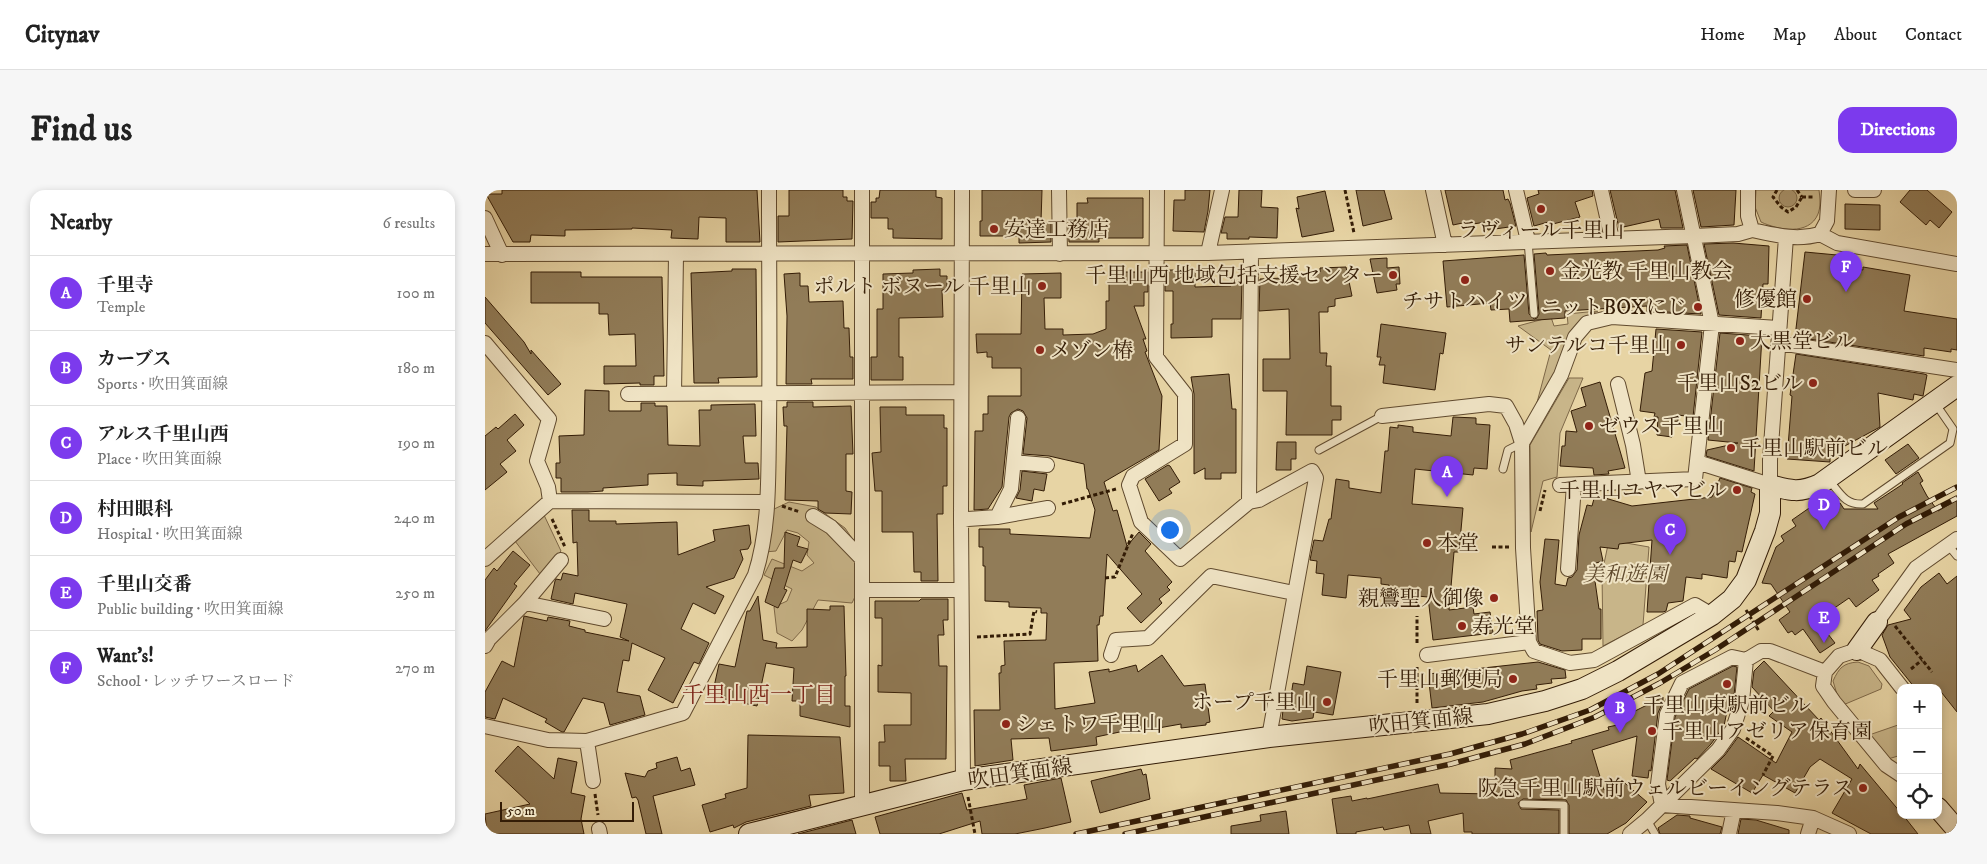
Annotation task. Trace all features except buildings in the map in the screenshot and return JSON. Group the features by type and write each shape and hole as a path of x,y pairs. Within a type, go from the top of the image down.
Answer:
{"main road":[{"path":"1770,485 1791,491 1807,490 1829,479 1957,386"},
{"name":"吹田箕面線","path":"749,834 963,780 1269,737 1488,714 1545,701 1581,689 1618,671 1712,615 1732,599 1746,580 1765,531 1770,513 1770,485"},
{"path":"1857,650 1884,622"}],"street":[{"path":"485,726 547,740 587,741 683,713 755,575 761,555 767,502 769,190"},
{"path":"862,190 862,804"},
{"path":"962,190 961,590 963,780"},
{"path":"1059,190 1060,254"},
{"path":"1157,190 1156,357 1185,394 1185,444 1133,476 1129,485 1141,522 1180,559 1249,502 1259,500 1312,471 1316,478 1269,737"},
{"path":"1208,254 1222,190"},
{"path":"1433,190 1445,245"},
{"path":"1517,190 1528,241"},
{"path":"1601,190 1612,239"},
{"path":"1569,569 1567,485 1695,479 1712,324 1684,190"},
{"path":"1748,190 1748,216 1752,230"},
{"path":"485,254 1208,254 1694,236 1738,234 1752,230 1785,237 1809,238 1820,234 1827,221 1829,190"},
{"path":"1855,190 1874,190"},
{"path":"485,218 501,255"},
{"path":"1820,234 1837,243 1957,264"},
{"path":"1697,462 1770,485 1770,460 1785,237"},
{"path":"1249,502 1251,252"},
{"path":"674,394 675,255"},
{"path":"1522,443 1561,375 1575,337 1587,322 1612,317 1778,328"},
{"path":"485,343 549,419 537,461 548,487 550,501"},
{"path":"1779,343 1957,370"},
{"path":"1618,384 1633,445 1639,482"},
{"path":"628,394 961,392"},
{"path":"1382,416 1489,404 1507,406 1516,424 1522,443 1523,548 1529,642 1534,651 1570,663 1595,660 1695,605 1712,615"},
{"path":"997,517 1011,489 1018,418"},
{"path":"1015,462 1047,465"},
{"path":"485,559 550,501 767,502"},
{"path":"961,522 968,519 997,517 1048,508"},
{"path":"813,516 831,527 861,559"},
{"path":"1884,622 1916,568 1954,547"},
{"path":"485,646 489,639 525,603 561,560"},
{"path":"1111,655 1116,640 1148,638 1211,576 1294,593"},
{"path":"862,590 961,590"},
{"path":"525,603 604,618"},
{"path":"1427,655 1529,642"},
{"path":"1899,684 1880,660 1857,650 1839,656 1825,672 1823,686 1886,765 1900,774"},
{"path":"1662,806 1659,784 1667,714 1683,683 1732,657 1746,660 1761,651 1770,651 1825,672"},
{"path":"1630,834 1662,806 1718,750 1733,729 1742,701 1746,660"},
{"path":"587,741 593,781"},
{"path":"1662,806 1777,813 1813,818 1849,834"},
{"path":"1729,834 1734,810"},
{"path":"1808,834 1813,818"}],"lane":[{"path":"1528,241 1534,314"},
{"path":"1829,479 1845,499 1853,504 1863,504 1950,443 1953,429 1935,402"},
{"path":"1319,450 1382,416"},
{"path":"1503,469 1508,450 1522,443"},
{"path":"1523,804 1564,805 1564,834"},
{"path":"1647,820 1655,834"}],"path":[{"path":"1345,190 1358,248"},
{"path":"1777,190 1773,197 1788,212 1796,207 1802,197 1797,190"},
{"path":"1048,508 1129,485"},
{"path":"550,501 549,514 567,552 561,560"},
{"path":"767,502 813,516"},
{"path":"1105,578 1115,577 1130,538 1141,522"},
{"path":"1492,547 1502,548"},
{"path":"1744,608 1759,630"},
{"path":"969,637 1030,634 1034,611 1037,612"},
{"path":"1884,622 1932,672"},
{"path":"1911,668 1922,660"},
{"path":"1733,729 1773,756 1763,775"},
{"path":"593,781 600,831"},
{"path":"971,811 975,834"}],"green space":[{"path":"1756,190 1819,190 1820,205 1818,214 1808,226 1800,228 1784,229 1768,225 1761,222 1755,207"},
{"path":"1598,311 1578,322 1573,329 1555,378 1535,410 1551,350 1518,326 1551,317 1554,326 1568,324 1567,314"},
{"path":"1569,378 1583,378 1560,433 1557,477 1543,481 1531,532 1530,445"},
{"path":"789,502 816,507 845,528 858,547 865,576 852,603 818,600 802,630 792,641 777,633 774,607 787,601 792,589 764,575 772,559 802,571 814,563 807,555 809,542 798,533 787,530 776,551 765,552 772,510"},
{"path":"544,515 561,551 540,574 515,541"},
{"name":"美和遊園","path":"1609,540 1649,547 1643,625 1603,646 1602,573"},
{"path":"1858,662 1869,666 1882,684 1881,689 1843,705 1839,701 1833,681 1842,667"},
{"path":"1897,725 1897,756 1888,759 1869,735"}],"shaded area":[{"path":"1784,189 1792,189 1797,194 1795,205 1784,207 1779,202 1779,194"}],"railway":[{"path":"1076,834 1450,754 1522,734 1590,710 1658,674 1899,517 1957,487"},
{"path":"1125,834 1451,764 1525,744 1595,717 1660,683 1715,650 1906,524 1957,498"}],"place":[{"name":"ラヴィール千里山","path":"1541,209"},
{"name":"安達工務店","path":"994,229"},
{"name":"金光教 千里山教会","path":"1550,271"},
{"name":"千里山西 地域包括支援センター","path":"1393,275"},
{"name":"チサトハイツ","path":"1465,280"},
{"name":"ポルト ボヌール 千里山","path":"1042,286"},
{"name":"Want's!","path":"1846,292"},
{"name":"修優館","path":"1807,299"},
{"name":"ニットBOXにじ","path":"1698,307"},
{"name":"大黒堂ビル","path":"1740,341"},
{"name":"サンテルコ千里山","path":"1681,345"},
{"name":"メゾン椿","path":"1040,350"},
{"name":"千里山S2ビル","path":"1813,383"},
{"name":"ゼウス千里山","path":"1589,426"},
{"name":"千里山駅前ビル","path":"1731,448"},
{"name":"千里山ユヤマビル","path":"1737,490"},
{"name":"千里寺","path":"1447,497"},
{"name":"村田眼科","path":"1824,530"},
{"name":"本堂","path":"1427,543"},
{"name":"アルス千里山西","path":"1670,555"},
{"name":"親鸞聖人御像","path":"1494,598"},
{"name":"寿光堂","path":"1462,626"},
{"name":"千里山交番","path":"1824,643"},
{"name":"千里山郵便局","path":"1513,679"},
{"name":"千里山東駅前ビル","path":"1727,684"},
{"name":"ホープ千里山","path":"1327,702"},
{"name":"シェトワ千里山","path":"1006,724"},
{"name":"千里山アゼリア保育園","path":"1652,731"},
{"name":"カーブス","path":"1620,733"},
{"name":"阪急千里山駅前ウェルビーイングテラス","path":"1863,788"}],"district":[{"name":"千里山西一丁目","path":"759,694"}]}
